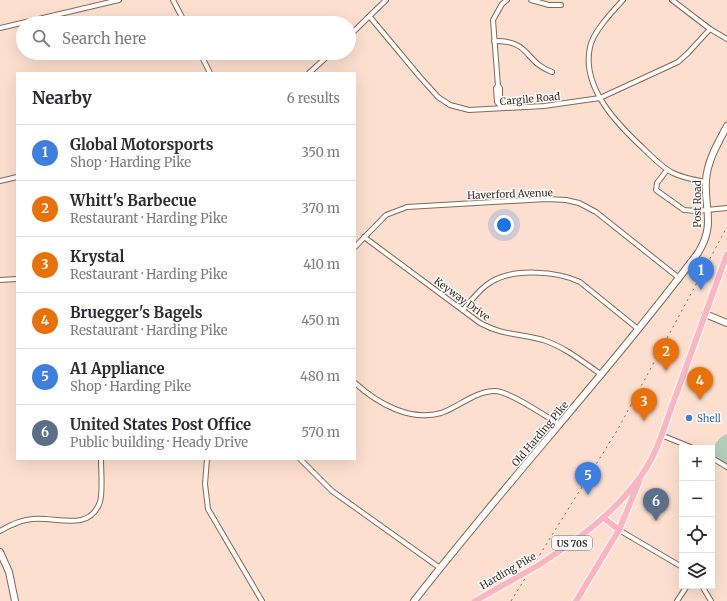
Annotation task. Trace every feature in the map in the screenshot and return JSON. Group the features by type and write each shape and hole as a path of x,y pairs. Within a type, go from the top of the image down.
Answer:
{"main road":[{"name":"Harding Pike","path":"475,601 539,565 584,535 604,518 642,475 661,435 727,254"},
{"path":"576,601 620,530 642,475"},
{"path":"604,518 620,530"}],"street":[{"path":"51,16 119,0"},
{"path":"173,0 181,16"},
{"path":"356,30 386,0"},
{"path":"500,107 500,88 498,86 493,20 502,4 507,0"},
{"path":"531,0 549,5 561,5"},
{"path":"623,0 601,26 590,45 588,61 591,76 600,98 613,119 667,170 683,177 706,182"},
{"path":"672,0 710,29 727,39"},
{"name":"Cargile Road","path":"370,17 420,78 438,97 458,108 479,111 500,107 600,98 678,62 710,29"},
{"path":"0,28 16,24"},
{"path":"494,41 508,41 517,44 542,69 552,72"},
{"path":"204,60 210,72"},
{"path":"311,72 324,60"},
{"name":"Post Road","path":"679,278 698,252 705,238 708,227 706,182 713,155 727,126"},
{"path":"667,170 657,183 656,190 658,193 684,210 696,211 727,208"},
{"path":"0,182 16,177"},
{"name":"Haverford Avenue","path":"356,246 386,215 407,207 524,200 566,200 579,203 596,212 679,278"},
{"name":"Keyway Drive","path":"364,237 480,323 498,332 530,337 556,346 569,352 602,375"},
{"path":"463,310 480,291 492,281 518,274 550,273 570,277 580,282 638,329"},
{"name":"Old Harding Pike","path":"414,601 602,375 679,278"},
{"path":"0,280 16,279"},
{"path":"705,314 727,323"},
{"path":"356,384 374,399 393,408 419,415 442,413 475,396 496,390 509,395 560,425"},
{"path":"661,435 686,445"},
{"path":"0,531 18,522 32,519 52,519 76,522 87,519 96,510 101,501 101,460"},
{"path":"207,460 205,496 208,509 262,601"},
{"path":"301,460 332,491 440,568"},
{"path":"715,460 727,467"},
{"path":"620,530 679,565"},
{"path":"0,552 9,572 15,601"},
{"path":"677,601 685,589"},
{"path":"704,589 711,601"}],"green space":[{"path":"727,434 727,466 715,456 714,445 721,437"}],"railway":[{"path":"511,601 618,429 727,227"}],"place":[{"name":"Global Motorsports","path":"701,290"},
{"name":"Whitt's Barbecue","path":"666,371"},
{"name":"Bruegger's Bagels","path":"700,400"},
{"name":"Shell","path":"689,418"},
{"name":"Krystal","path":"644,421"},
{"name":"A1 Appliance","path":"588,495"},
{"name":"United States Post Office","path":"656,521"}]}
